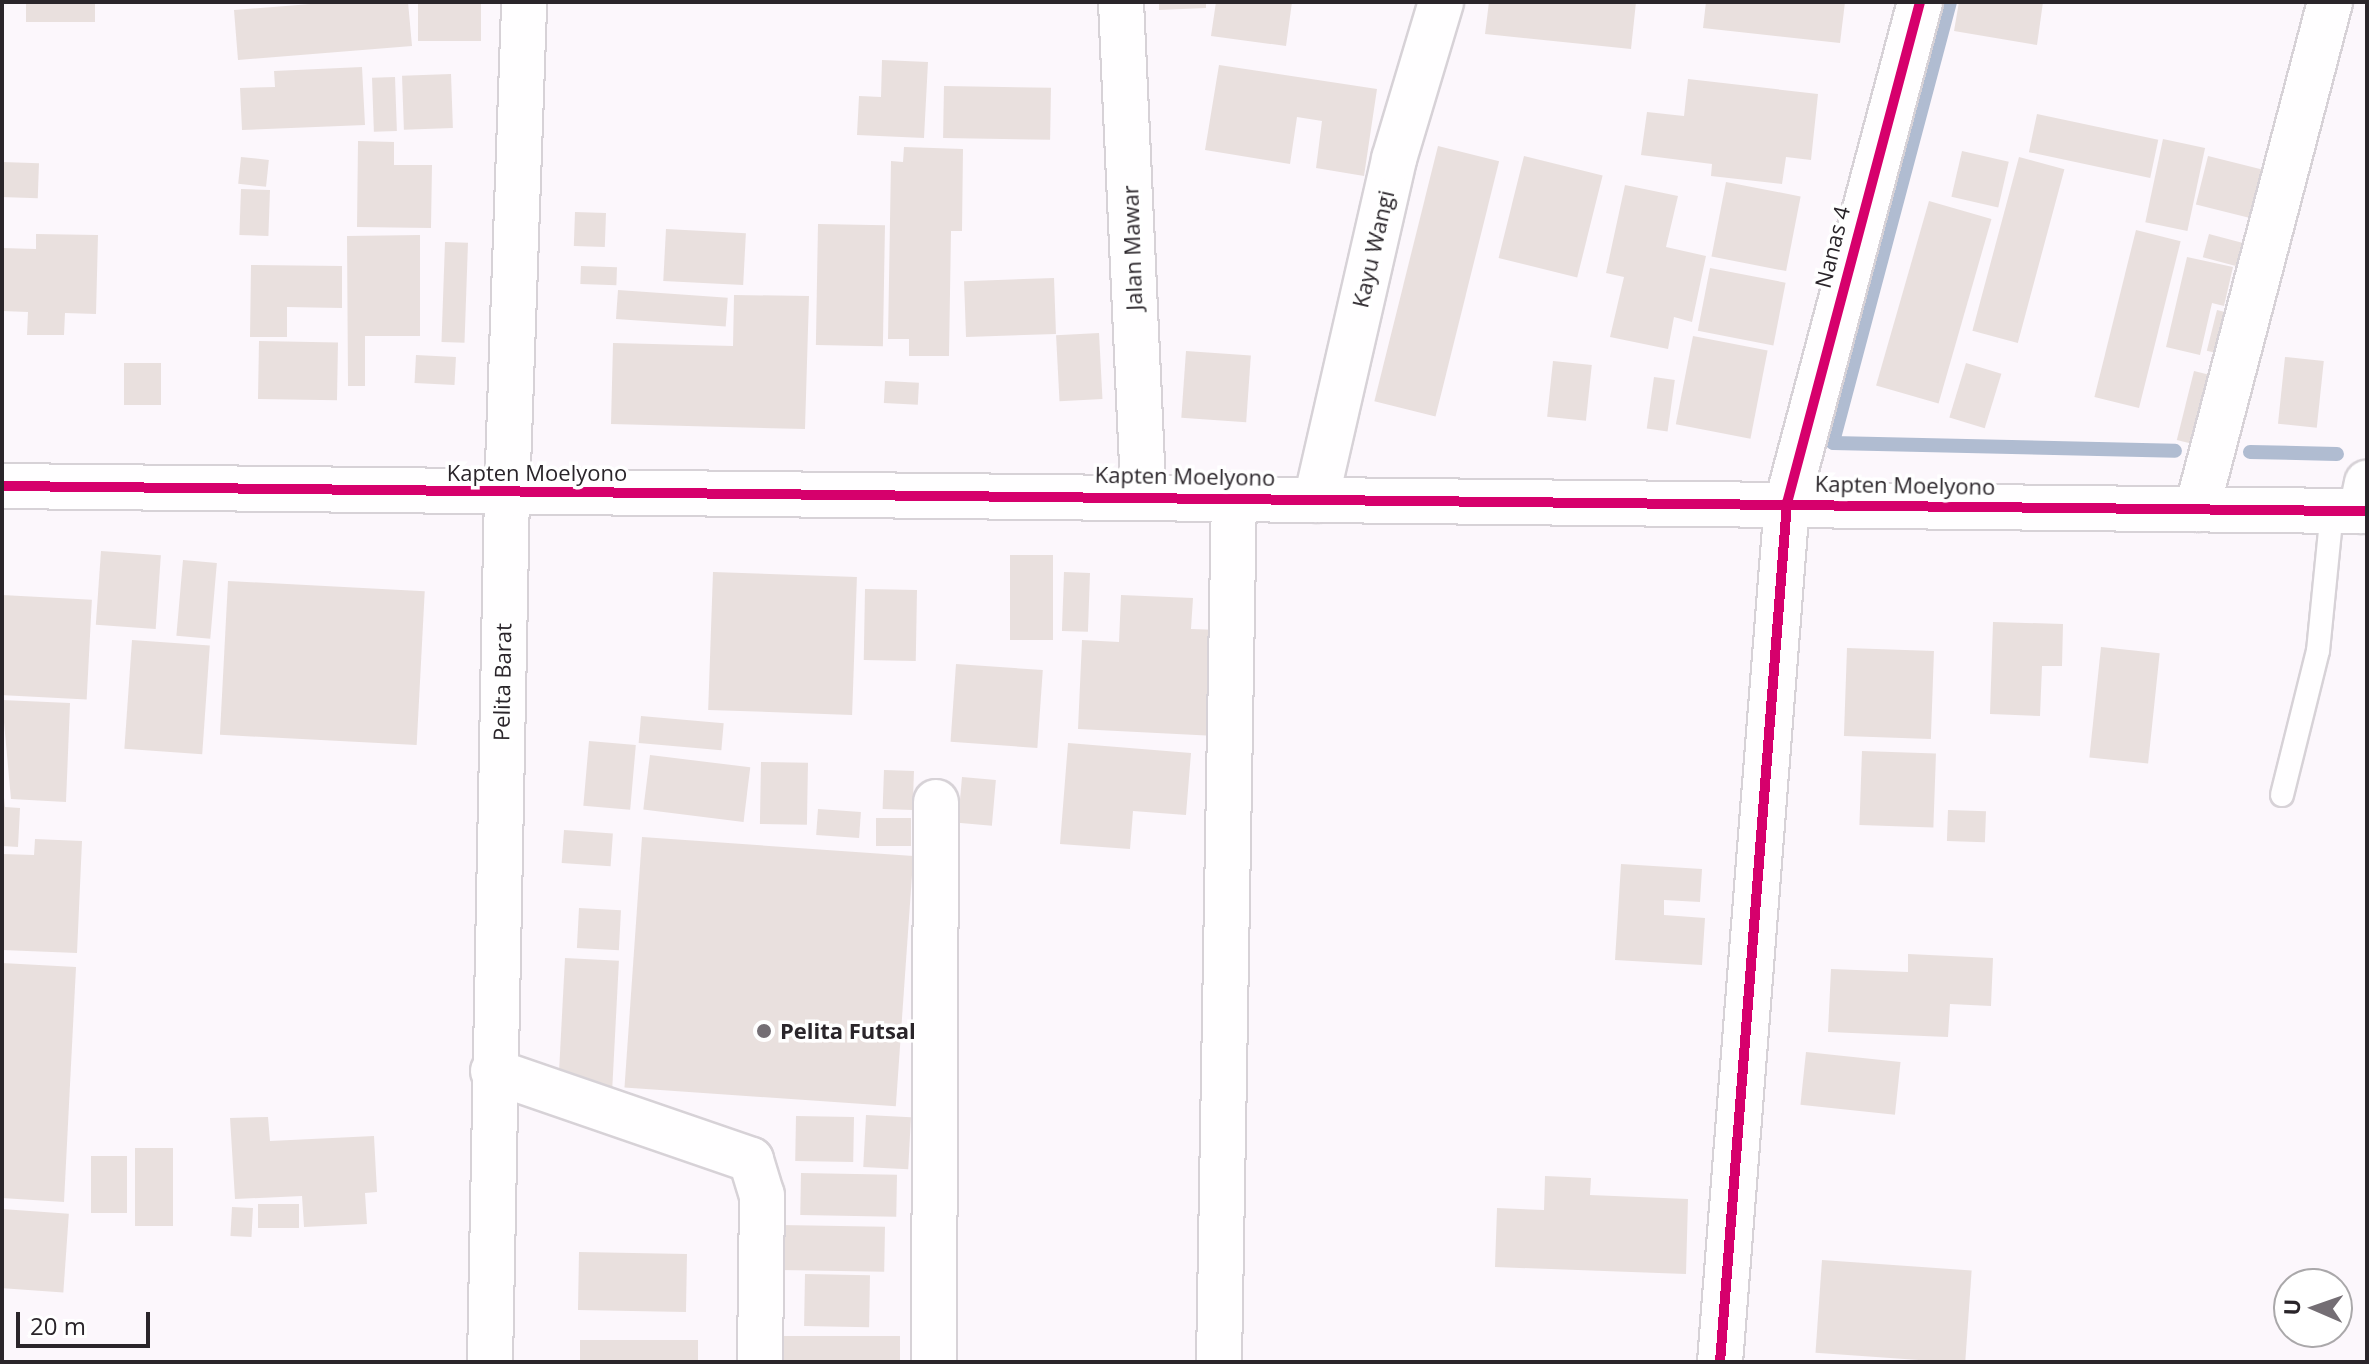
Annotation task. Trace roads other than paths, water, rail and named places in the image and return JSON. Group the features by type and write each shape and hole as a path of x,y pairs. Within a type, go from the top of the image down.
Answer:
{"street":[{"name":"Pelita Barat","path":"490,1362 493,1071 507,494 524,2"},
{"name":"Jalan Mawar","path":"1121,2 1143,493"},
{"name":"Kayu Wangi","path":"1316,500 1394,159 1441,2"},
{"name":"Nanas 4","path":"1720,1362 1787,503 1920,2"},
{"path":"2197,509 2330,2"},
{"name":"Kapten Moelyono","path":"2,486 507,494 1143,493 1316,500 2197,509 2357,504"},
{"path":"1219,1362 1234,495"},
{"path":"934,1362 936,802"},
{"path":"493,1071 751,1160 762,1195 760,1362"}],"lane":[{"path":"2282,795 2357,504"}],"waterway":[{"path":"1950,2 1833,443 2175,451"},
{"path":"2250,452 2337,454"}],"place":[{"name":"Pelita Futsal","path":"764,1031"}]}
